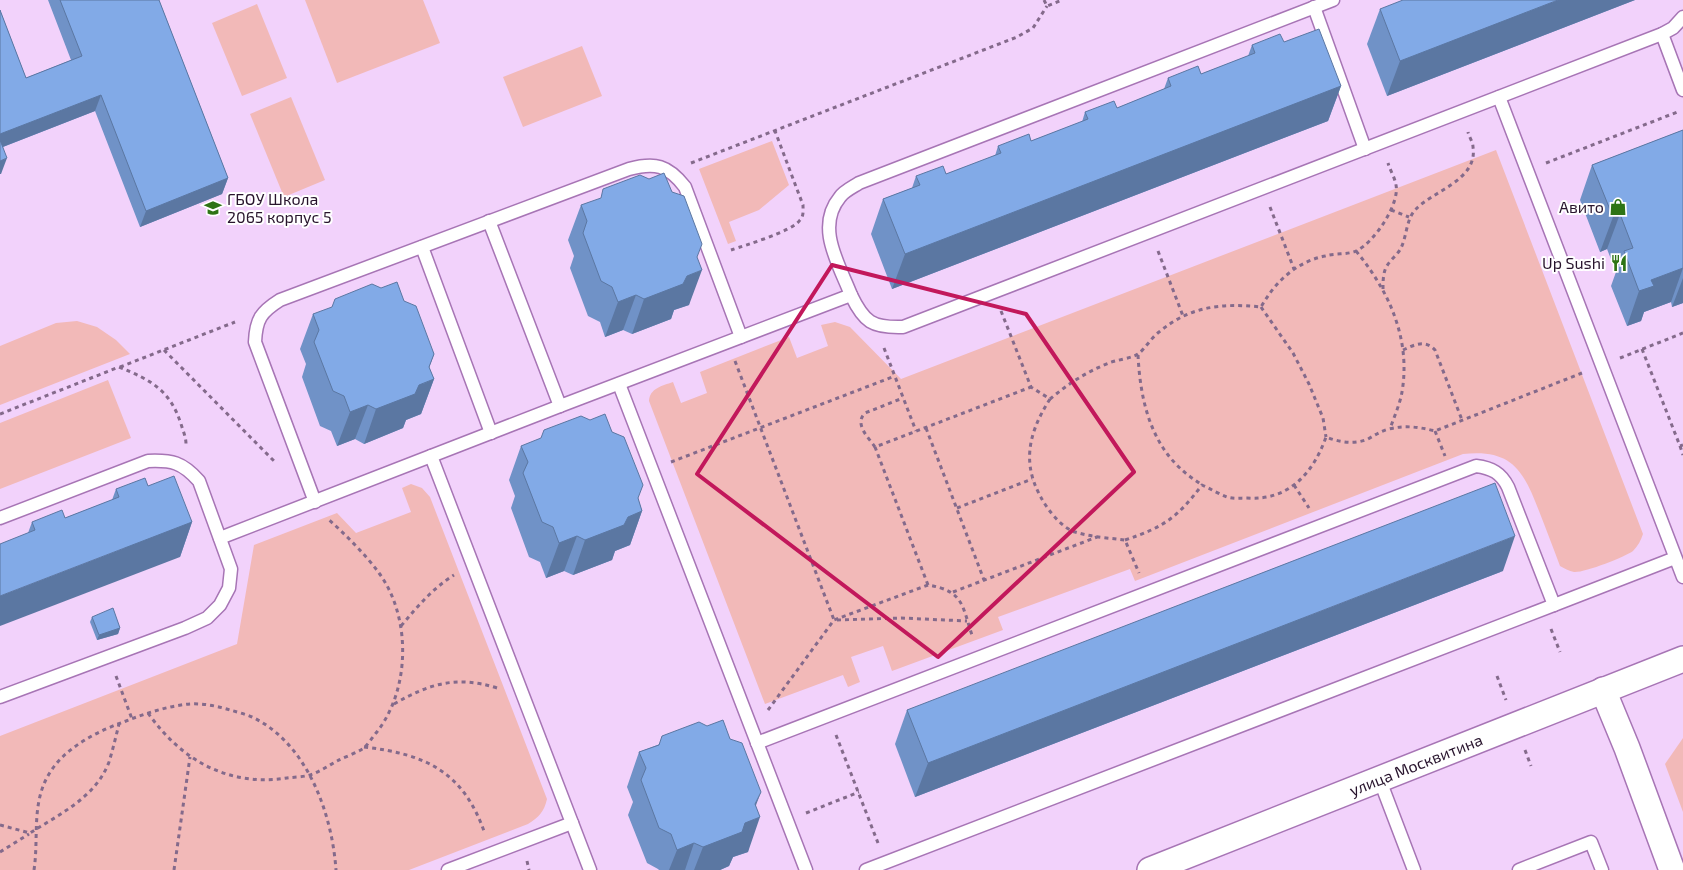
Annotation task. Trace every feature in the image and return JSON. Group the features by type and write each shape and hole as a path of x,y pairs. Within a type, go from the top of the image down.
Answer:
{"street":[{"name":"улица Москвитина","path":"1150,870 1683,659"},
{"path":"1603,690 1627,748 1672,870"}],"lane":[{"path":"1333,0 859,183 840,195 832,208 828,233 832,248 859,312 874,324 886,328 903,327 1662,34 1673,28 1683,17"},
{"path":"1314,8 1365,149"},
{"path":"1662,34 1683,90"},
{"path":"1499,97 1683,577"},
{"path":"313,502 255,342 255,329 264,311 280,300 629,169 646,165 658,166 670,171 677,176 685,187 741,337"},
{"path":"489,222 560,406"},
{"path":"422,247 491,433"},
{"path":"220,538 851,295"},
{"path":"619,384 806,870"},
{"path":"431,456 590,870"},
{"path":"0,518 148,461 166,460 188,469 199,480 231,570 229,588 220,605 200,622 0,696"},
{"path":"757,743 1476,466 1494,470 1503,478 1554,605"},
{"path":"866,870 1676,558"},
{"path":"1379,778 1414,870"},
{"path":"448,870 572,823"},
{"path":"1518,870 1591,842 1602,870"}],"path":[{"path":"1044,0 1047,6"},
{"path":"670,171 1026,33 1033,28 1047,6 1062,0"},
{"path":"1527,170 1683,110"},
{"path":"1383,289 1387,265 1400,251 1409,218 1415,209 1429,198 1457,182 1472,160 1474,147 1460,112"},
{"path":"712,258 792,228 800,221 803,214 803,205 775,130"},
{"path":"1260,307 1280,281 1294,269 1306,262 1324,256 1356,251 1374,236 1391,210 1396,196 1396,185"},
{"path":"1262,188 1294,269"},
{"path":"1391,210 1409,218"},
{"path":"1150,232 1183,316"},
{"path":"1356,251 1371,269 1394,311 1403,350 1402,393 1390,429"},
{"path":"994,292 1031,387 1050,399"},
{"path":"1138,355 1139,383 1143,403 1150,421 1164,449 1180,468 1202,485 1229,498 1260,499 1277,495 1294,485 1312,468 1326,437 1323,418 1309,384 1293,353 1260,307 1236,304 1220,305 1200,309 1183,316 1158,332 1138,355 1116,360 1095,368 1066,385 1050,399 1038,417 1030,441 1029,457 1032,479 1038,495 1055,518 1074,532 1125,540 1152,531 1172,519 1188,504 1202,485"},
{"path":"0,414 264,311"},
{"path":"1326,437 1336,441 1352,442 1366,440 1390,429 1417,426 1435,431 1683,333"},
{"path":"727,342 834,620"},
{"path":"1403,350 1420,343 1428,345 1435,350 1462,420"},
{"path":"1642,349 1683,454"},
{"path":"164,350 280,467"},
{"path":"120,367 139,375 161,389 176,408 186,438 188,469"},
{"path":"652,470 895,376 916,431"},
{"path":"876,447 1031,387"},
{"path":"903,398 869,411 861,417 860,426 876,447 928,584"},
{"path":"926,428 984,580"},
{"path":"957,508 1032,479"},
{"path":"1294,485 1304,498"},
{"path":"148,713 171,742 190,757 224,773 255,780 278,780 310,775 364,747 382,725 393,704 400,683 403,647 401,626 394,603 380,574 313,502"},
{"path":"953,592 1097,537"},
{"path":"1125,540 1147,592"},
{"path":"401,626 425,597 441,583 473,564"},
{"path":"752,731 834,620 928,584 943,587 953,592 958,598 980,657"},
{"path":"834,620 901,618 967,621"},
{"path":"109,656 132,719"},
{"path":"393,704 419,690 448,682 472,682 524,696"},
{"path":"34,870 36,812 41,790 50,773 64,756 77,745 118,724 148,713 183,704 214,705 252,717 276,733 299,757 310,775 325,811 336,870"},
{"path":"829,715 886,862"},
{"path":"0,852 72,807 86,796 100,778 109,762 118,724"},
{"path":"364,747 412,755 433,765 450,778 466,794 482,824 492,853"},
{"path":"174,870 190,757"},
{"path":"786,820 859,792"},
{"path":"0,825 30,833"}],"highlighted area":[{"path":"832,265 1026,314 1134,472 938,657 697,474"}],"shaded area":[{"path":"305,0 423,0 440,43 337,83"},
{"path":"257,4 287,78 242,96 212,23"},
{"path":"582,46 602,96 523,127 503,77"},
{"path":"291,97 325,180 284,197 250,114"},
{"path":"772,141 789,185 759,210 729,222 736,241 728,244 699,169"},
{"path":"1496,150 1643,534 1633,551 1604,564 1579,572 1572,572 1560,566 1533,497 1521,474 1513,465 1493,455 1480,453 1463,454 1135,581 1130,569 998,617 1003,630 892,671 883,646 851,657 860,682 848,687 843,675 765,704 649,401 654,390 673,382 681,403 707,393 700,372 789,337 797,358 828,346 821,325 835,322 850,327 901,379"},
{"path":"77,321 97,327 116,340 130,354 0,405 0,346 56,323"},
{"path":"108,380 131,438 0,489 0,423"},
{"path":"411,484 422,488 430,497 547,799 543,811 538,816 528,824 409,870 0,870 0,736 237,644 254,545 337,513 356,533 411,512 402,488"},
{"path":"1683,738 1683,812 1665,764"}],"building":[{"path":"60,0 159,0 228,178 146,211 101,95 0,134 0,10 26,78 82,56"},
{"path":"1403,0 1558,0 1400,61 1380,9"},
{"path":"1319,29 1341,86 905,254 883,199 920,185 916,176 943,166 946,174 1001,153 998,146 1029,134 1031,141 1088,119 1085,112 1114,101 1117,108 1171,86 1168,78 1198,66 1201,74 1255,53 1252,45 1280,34 1284,42"},
{"path":"1683,130 1683,268 1651,280 1654,286 1639,291 1624,251 1633,248 1620,214 1613,217 1592,165"},
{"path":"0,140 7,158 0,161"},
{"path":"664,173 672,192 684,196 702,244 697,257 702,270 687,276 683,284 644,299 636,295 618,302 612,287 601,281 583,233 587,221 581,205 601,198 603,189 640,175 649,179"},
{"path":"397,282 404,301 416,306 434,354 429,367 434,379 419,385 415,394 376,409 368,405 350,412 344,396 333,391 314,342 319,330 313,314 332,307 335,299 372,284 381,288"},
{"path":"605,414 612,432 624,437 643,485 638,498 642,511 628,517 624,525 585,540 577,536 559,543 553,527 542,522 523,473 528,462 521,446 541,438 544,430 581,416 590,420"},
{"path":"174,476 192,522 0,596 0,544 35,530 32,522 62,510 65,518 119,497 116,489 145,478 148,486"},
{"path":"1495,483 1515,536 928,763 907,710"},
{"path":"113,608 120,628 99,635 92,617"},
{"path":"723,720 730,739 742,743 761,792 755,804 760,817 745,823 742,832 703,847 694,843 677,850 671,834 659,828 641,780 646,768 639,752 659,745 662,736 699,722 707,726"}],"place":[{"name":"Авито","path":"1618,207"},
{"name":"ГБОУ Школа 2065 корпус 5","path":"213,208"},
{"name":"Up Sushi","path":"1619,263"}]}
